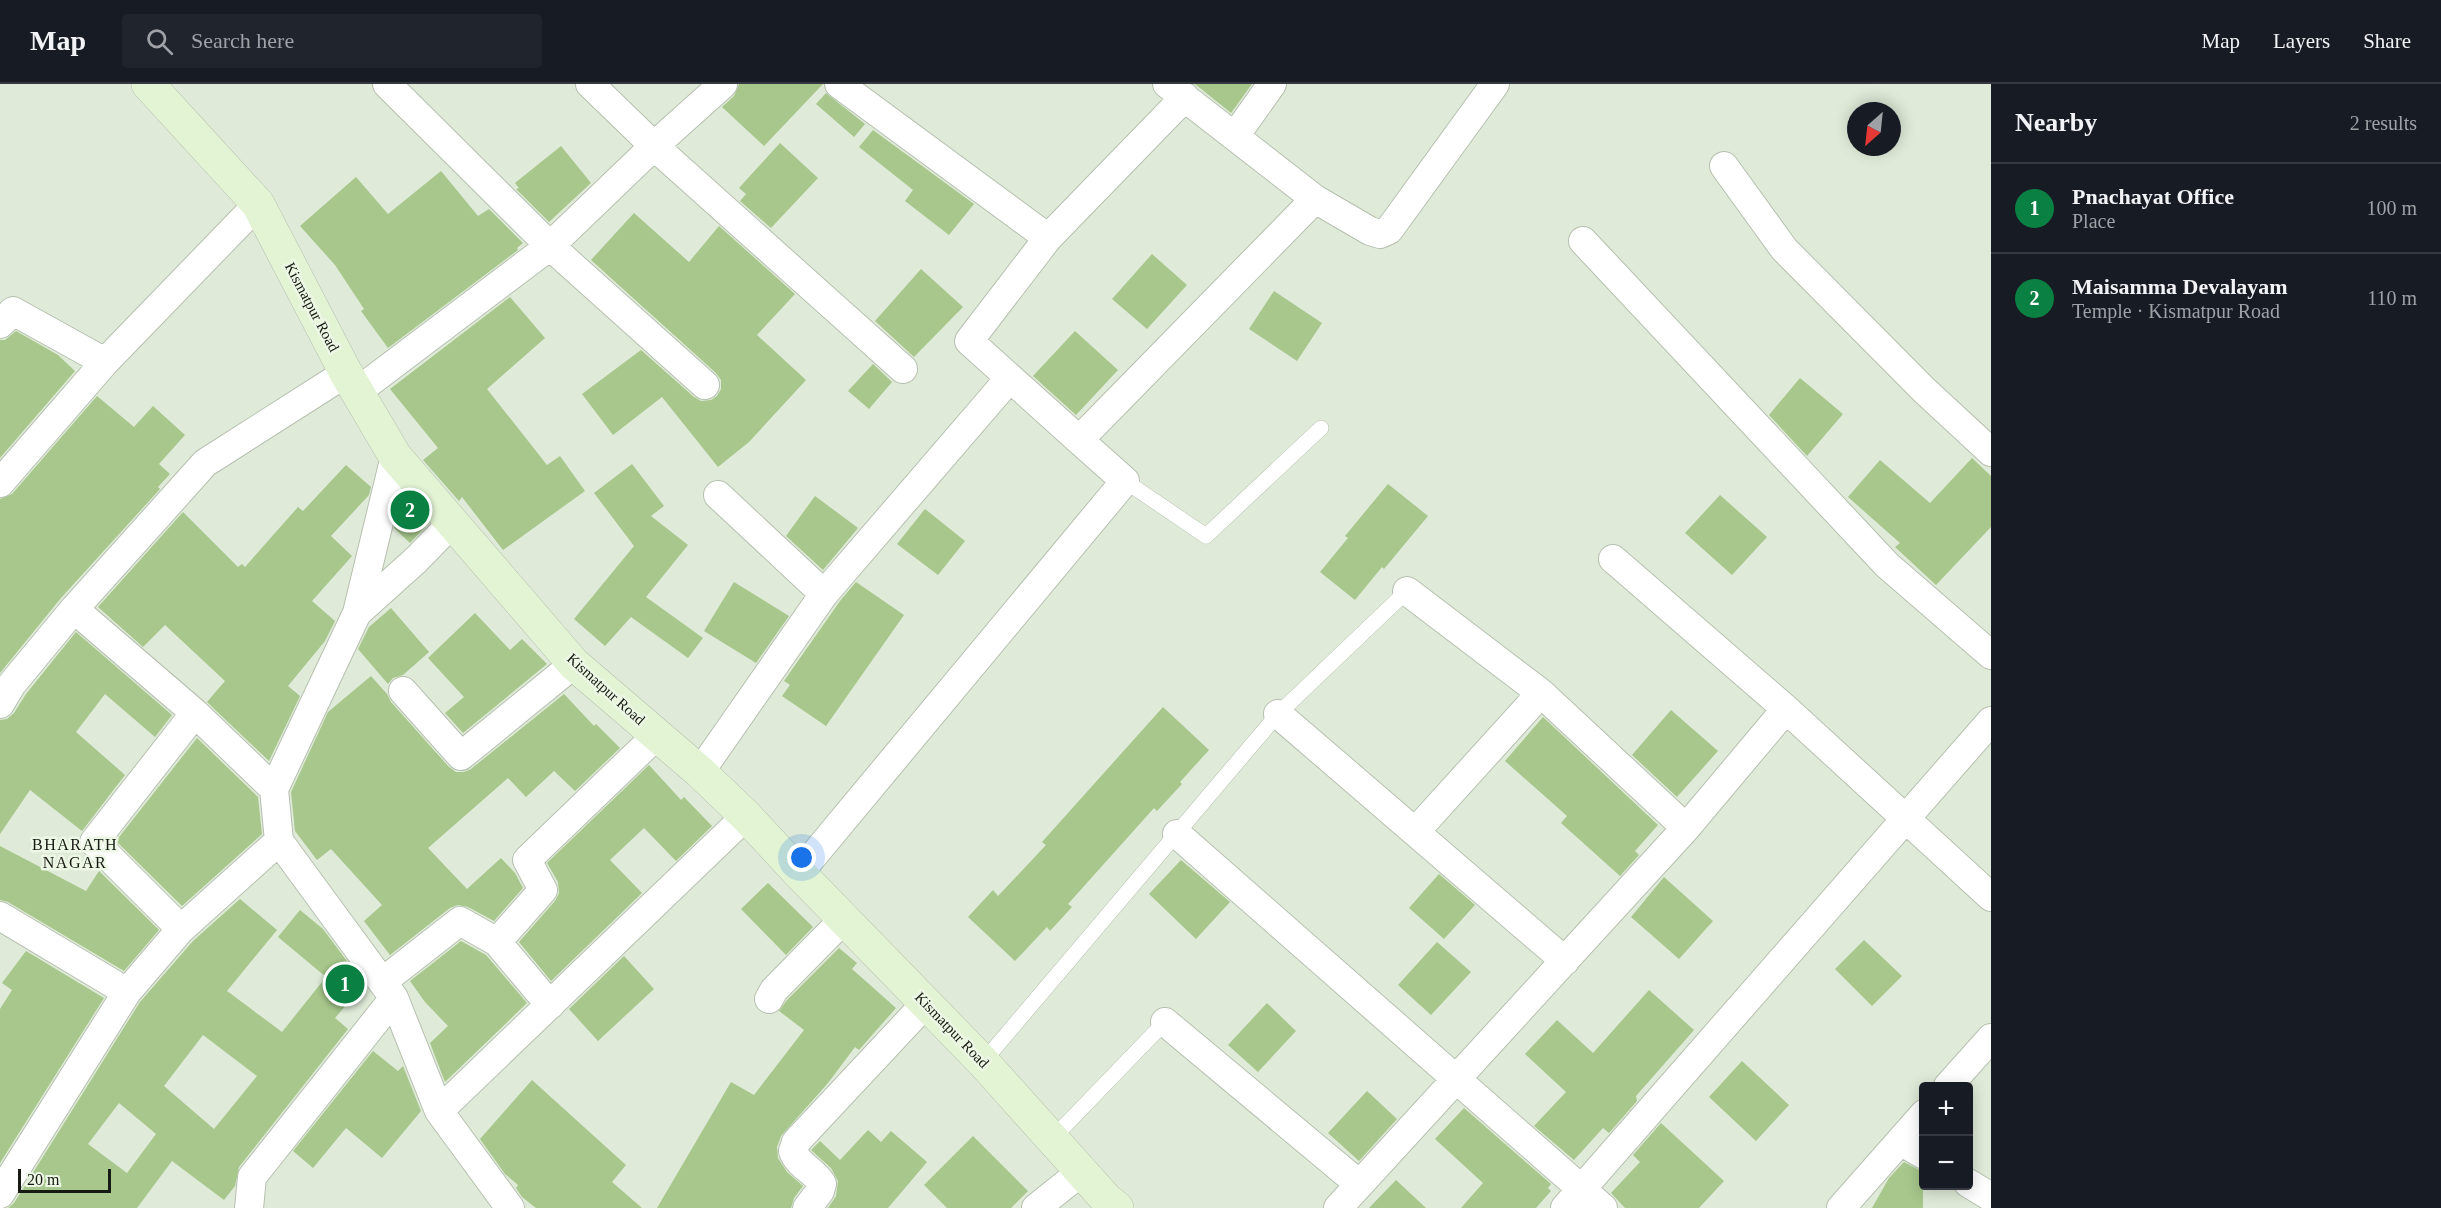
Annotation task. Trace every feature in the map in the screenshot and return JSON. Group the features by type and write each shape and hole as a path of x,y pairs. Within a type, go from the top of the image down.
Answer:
{"street":[{"name":"Kismatpur Road","path":"148,84 258,204 352,382 395,456 574,664 700,772 746,816 983,1062 1117,1208"},
{"path":"387,84 550,246 705,386"},
{"path":"590,84 654,146 903,369"},
{"path":"0,704 12,684 74,609 206,463 352,382 550,246 654,146 723,84"},
{"path":"839,84 1047,238"},
{"path":"1235,136 1272,84"},
{"path":"799,873 1125,481 969,341 1047,238 1176,91 1315,199 1370,231 1380,234 1389,230 1495,84"},
{"path":"1724,166 1784,249 1924,390 1991,452"},
{"path":"1079,440 1315,199"},
{"path":"0,483 105,362 258,204"},
{"path":"1583,241 1887,565 1991,656"},
{"path":"0,324 13,311 105,362"},
{"path":"700,772 824,594 1009,379"},
{"path":"395,456 357,613 274,789 279,841 388,990 440,1111 510,1208"},
{"path":"718,495 824,594"},
{"path":"357,613 416,560 453,522"},
{"path":"1613,560 1786,709 1991,897"},
{"path":"1407,591 1541,693 1686,828"},
{"path":"74,609 195,712 274,789"},
{"path":"403,691 461,756 574,664"},
{"path":"1415,832 1541,693"},
{"path":"1338,1208 1686,828 1786,709"},
{"path":"181,929 94,842 195,712"},
{"path":"1278,714 1565,961"},
{"path":"1177,834 1457,1078 1584,1202 1991,721"},
{"path":"496,942 543,890 527,860 657,735"},
{"path":"440,1111 746,816"},
{"path":"0,1194 127,992 181,929 279,841"},
{"path":"0,916 127,992"},
{"path":"769,999 774,990 844,919"},
{"path":"249,1208 252,1177 388,990 460,921 496,942 550,1005"},
{"path":"807,1208 820,1191 822,1184 818,1176 796,1160 793,1151 796,1142 926,1003"},
{"path":"1165,1022 1359,1184"},
{"path":"1952,1082 1991,1038"},
{"path":"1841,1208 1912,1148 1919,1126"},
{"path":"1036,1208 1082,1172"},
{"path":"1973,1186 1991,1197"}],"lane":[{"path":"1125,481 1206,536 1321,428"},
{"path":"983,1062 1278,714 1407,591"},
{"path":"1052,1139 1165,1022"}],"building":[{"path":"739,84 823,84 764,146 722,107 734,96"},
{"path":"1195,84 1252,84 1231,113"},
{"path":"826,93 865,124 854,137 816,104"},
{"path":"873,130 974,204 949,235 905,201 913,190 859,147"},
{"path":"780,143 818,178 771,228 740,201 746,194 739,188"},
{"path":"561,146 591,183 549,222 516,189 519,188 515,183"},
{"path":"441,171 478,216 489,209 523,243 517,248 518,250 388,348 361,311 364,309 335,265 300,226 356,177 388,214"},
{"path":"634,213 689,262 719,226 795,294 757,335 806,380 749,442 718,467 662,397 613,435 582,394 641,350 701,401 711,400 721,389 721,380 716,373 591,260"},
{"path":"1152,254 1187,285 1147,329 1112,299"},
{"path":"921,269 963,307 914,357 875,321"},
{"path":"1274,291 1322,323 1297,361 1249,329"},
{"path":"510,297 545,338 487,389 547,465 560,456 585,491 503,550 462,497 459,501 423,460 438,448 390,389"},
{"path":"16,331 58,355 75,371 0,458 0,340 5,340"},
{"path":"1075,331 1118,370 1076,415 1033,376"},
{"path":"873,364 892,382 869,409 848,391"},
{"path":"1800,378 1843,414 1807,456 1769,415"},
{"path":"97,396 134,427 153,406 185,435 159,464 170,474 158,487 160,489 61,598 0,673 0,499 12,494"},
{"path":"1972,458 1991,476 1991,527 1936,585 1895,547 1900,543 1848,497 1880,460 1930,503"},
{"path":"632,464 664,506 651,516 688,545 646,597 703,638 688,658 631,617 605,646 574,619 634,546 594,493"},
{"path":"346,465 371,487 369,495 331,536 352,556 312,601 335,621 325,641 288,686 300,696 269,761 207,702 225,681 165,625 143,647 98,607 183,512 238,567 242,564 245,567 298,507 303,511"},
{"path":"1388,484 1428,516 1355,600 1320,572 1348,538 1345,536"},
{"path":"1720,495 1767,537 1732,575 1685,533"},
{"path":"815,496 858,528 823,570 786,536"},
{"path":"405,497 428,524 410,543 394,528"},
{"path":"925,509 965,541 938,575 897,544"},
{"path":"734,582 789,616 756,663 704,631"},
{"path":"856,582 904,615 826,726 782,696 790,685 784,681"},
{"path":"391,608 429,652 403,675 393,678 388,684 358,649 369,627"},
{"path":"475,613 510,650 522,639 547,664 463,733 445,713 464,697 428,658"},
{"path":"76,632 172,715 155,737 105,694 76,732 125,775 82,831 30,790 0,834 0,720 7,719 14,713 26,694"},
{"path":"371,676 391,702 456,772 471,769 564,694 594,726 596,724 620,748 575,791 554,771 526,797 508,778 428,848 467,889 501,858 515,873 523,888 494,921 468,907 458,905 450,908 390,955 364,921 382,905 331,849 317,860 295,831 291,792 328,712"},
{"path":"1163,707 1209,750 1180,782 1182,784 1157,811 1154,808 1068,904 1072,907 1050,931 1047,927 1015,961 968,917 993,890 998,896 1046,845 1042,842"},
{"path":"1671,710 1718,751 1677,797 1632,755"},
{"path":"1543,717 1658,825 1635,851 1639,855 1620,876 1561,823 1567,816 1505,761"},
{"path":"197,738 258,797 262,834 182,906 116,841"},
{"path":"649,765 681,800 684,797 712,826 676,861 644,828 610,860 642,893 551,981 519,942 555,901 559,893 558,882 547,863"},
{"path":"0,846 86,891 99,871 159,930 124,971 8,902 0,900"},
{"path":"1181,860 1230,902 1196,939 1149,894"},
{"path":"1439,874 1475,905 1444,939 1409,908"},
{"path":"1664,877 1713,921 1679,959 1631,917"},
{"path":"768,883 813,927 786,955 741,909"},
{"path":"240,899 277,930 227,991 282,1032 326,977 278,937 300,910 323,929 364,984 335,1018 348,1029 239,1167 235,1186 224,1200 172,1161 137,1208 8,1208 14,1203 140,1002 193,941","holes":["203,1035 257,1076 214,1129 164,1086","119,1103 156,1134 127,1173 88,1144"]},
{"path":"1864,940 1902,976 1872,1006 1835,969"},
{"path":"461,941 486,955 527,1003 445,1082 430,1043 448,1026 425,1002 410,981"},
{"path":"1437,942 1471,972 1431,1015 1398,985"},
{"path":"839,948 857,963 852,969 896,1008 859,1050 855,1047 828,1083 781,1136 777,1147 778,1158 787,1172 803,1186 794,1198 791,1208 657,1208 731,1082 754,1095 804,1030 779,1011"},
{"path":"26,951 104,998 0,1163 0,1009 12,990 2,983"},
{"path":"624,956 654,989 598,1041 569,1009"},
{"path":"1649,990 1694,1030 1636,1096 1637,1101 1609,1133 1603,1128 1574,1160 1534,1126 1566,1092 1525,1054 1557,1020 1593,1053"},
{"path":"1267,1003 1296,1031 1258,1072 1228,1045"},
{"path":"373,1051 398,1071 403,1066 421,1111 382,1158 346,1128 313,1168 293,1151"},
{"path":"1742,1061 1789,1105 1756,1141 1709,1097"},
{"path":"532,1080 626,1165 612,1182 642,1208 536,1208 522,1197 516,1188 518,1185 505,1174 480,1139"},
{"path":"1367,1091 1397,1119 1359,1161 1328,1133"},
{"path":"1464,1108 1551,1184 1548,1188 1551,1191 1536,1208 1461,1208 1483,1183 1435,1139"},
{"path":"1661,1123 1724,1181 1699,1208 1625,1208 1611,1193 1640,1162 1633,1155"},
{"path":"868,1130 881,1142 891,1131 927,1162 888,1208 828,1208 836,1196 838,1181 831,1168 811,1150 820,1141 840,1160"},
{"path":"973,1136 1028,1191 1011,1208 947,1208 924,1185"},
{"path":"1904,1162 1919,1170 1919,1190 1923,1190 1923,1208 1872,1208 1889,1178"},
{"path":"1396,1180 1426,1208 1369,1208"}],"place":[{"name":"Maisamma Devalayam","path":"410,510"},
{"name":"Pnachayat Office","path":"345,984"}],"district":[{"name":"BHARATH NAGAR","path":"75,853"}]}
